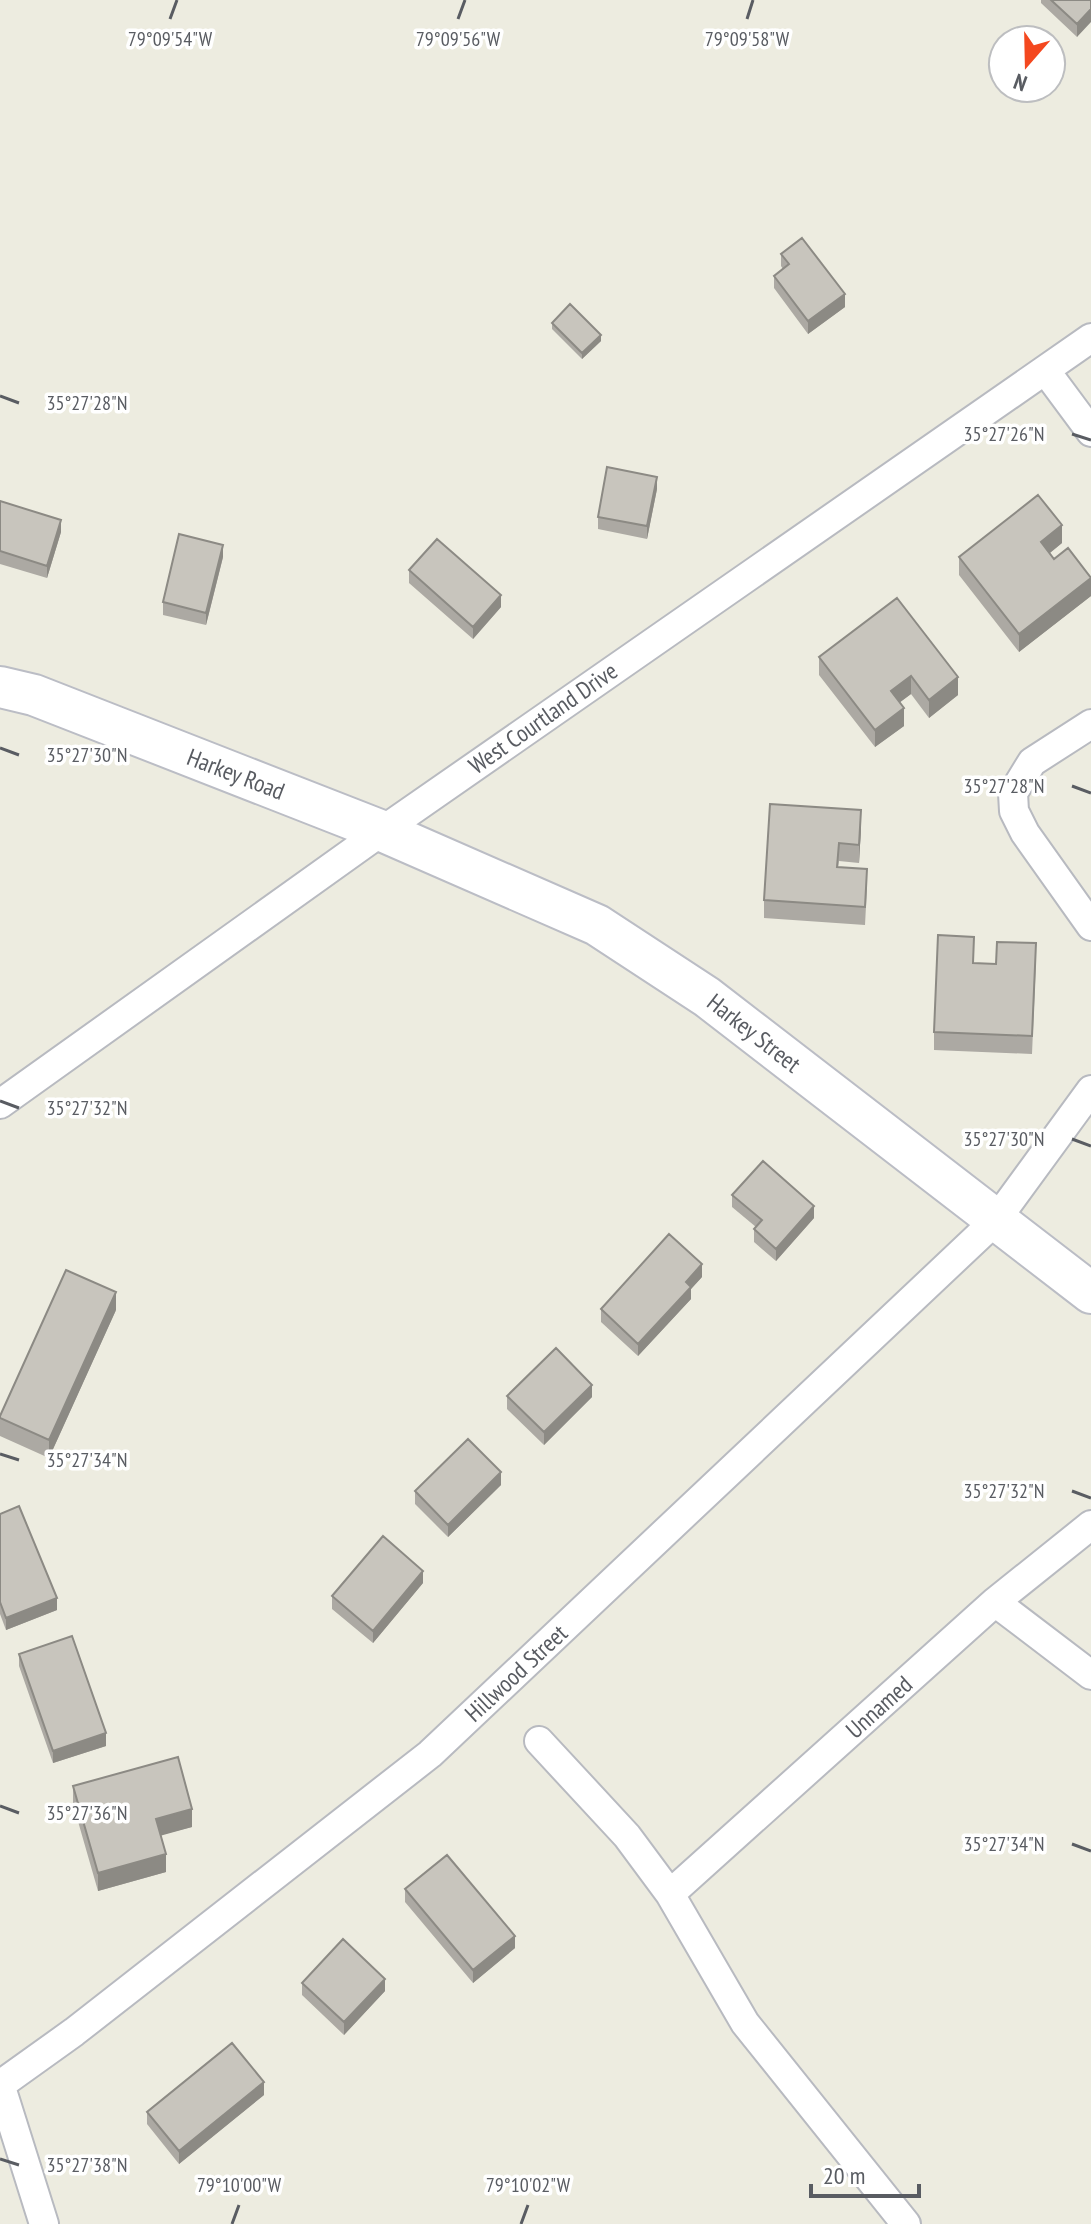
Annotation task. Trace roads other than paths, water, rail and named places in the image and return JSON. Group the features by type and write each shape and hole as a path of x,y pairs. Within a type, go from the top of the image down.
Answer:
{"street":[{"name":"West Courtland Drive","path":"0,1104 382,831 1091,338"},
{"path":"1045,370 1091,432"},
{"name":"Harkey Road","path":"0,687 34,695 382,831"},
{"path":"1091,724 1032,762 1013,793 1014,811 1025,833 1091,926"},
{"name":"Harkey Street","path":"382,831 597,925 651,957 1091,1293"},
{"name":"Hillwood Street","path":"0,2084 74,2032 430,1754 996,1220 1091,1090"},
{"name":"Unnamed","path":"670,1894 995,1602 1091,1525"},
{"path":"995,1602 1091,1675"},
{"path":"539,1741 627,1836 670,1894 745,2023 906,2224"},
{"path":"0,2084 44,2224"}]}
